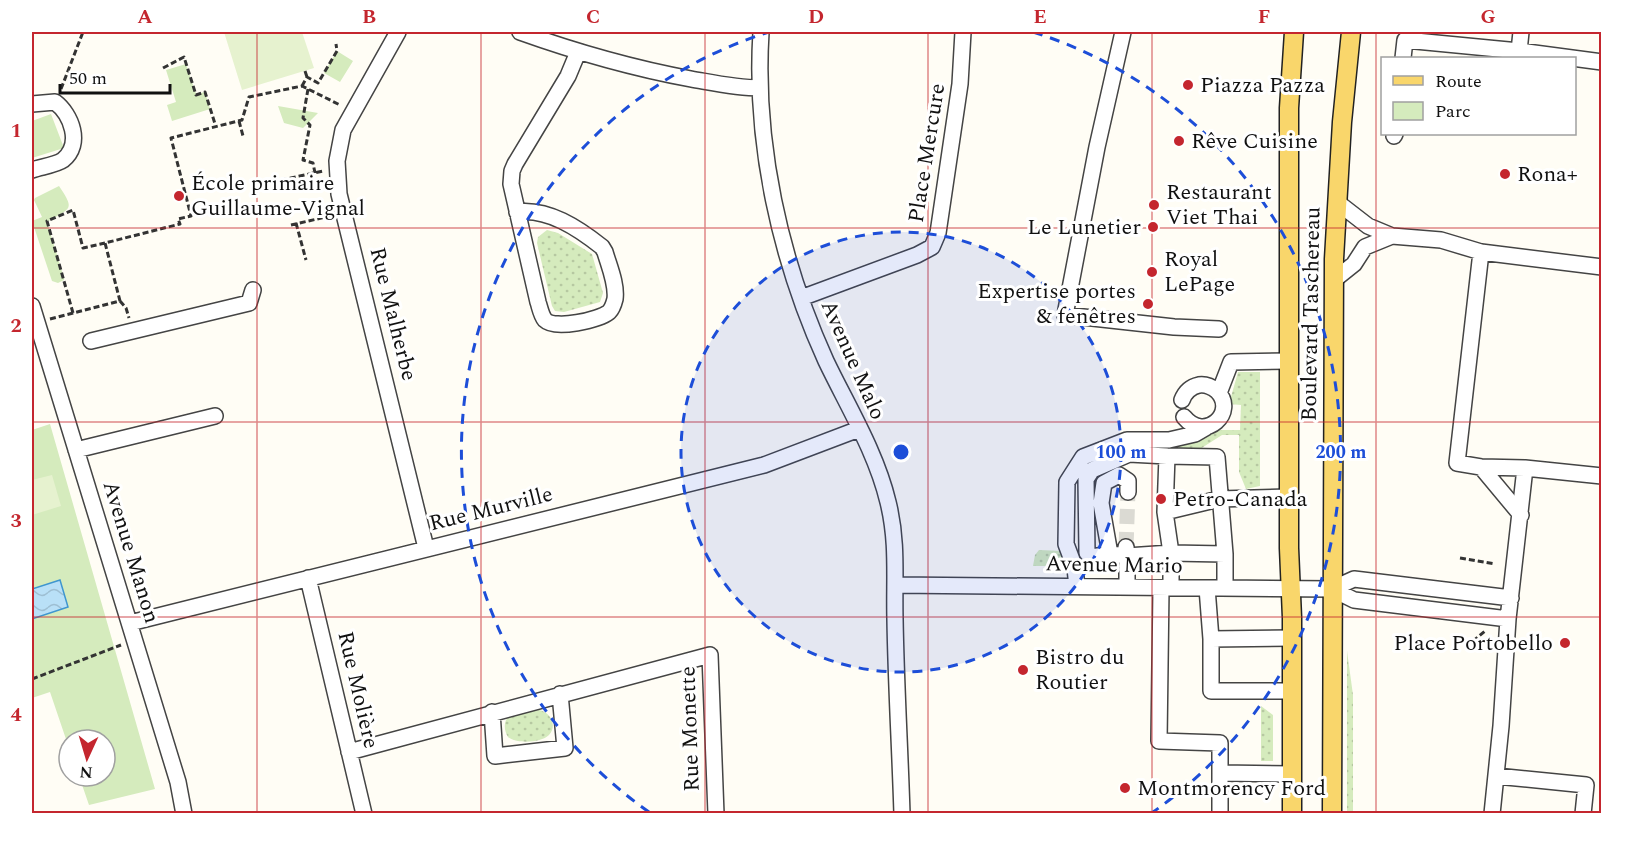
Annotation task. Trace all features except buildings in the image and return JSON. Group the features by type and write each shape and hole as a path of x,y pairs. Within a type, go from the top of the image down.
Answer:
{"main road":[{"name":"Boulevard Taschereau","path":"1292,813 1288,361 1289,108 1294,32"},
{"name":"Boulevard Taschereau","path":"1332,813 1334,280 1336,202 1351,32"}],"street":[{"name":"Rue Malherbe","path":"398,32 343,130 337,161 338,184 426,548"},
{"path":"520,32 578,52 668,75 737,87 760,88"},
{"name":"Avenue Malo","path":"761,32 760,88 766,148 781,230 801,298 826,361 877,468 888,500 896,552 894,617 902,813"},
{"name":"Place Mercure","path":"801,298 917,255 932,247 938,232 960,84 963,32"},
{"path":"1124,32 1097,147 1065,315 1174,327 1219,329"},
{"path":"1520,51 1521,32"},
{"path":"1402,57 1405,40 1565,57"},
{"path":"517,212 538,211 549,215 602,247 615,291 613,306 609,312 566,324 551,324 545,320 538,302 517,212 511,184 512,171 568,76 578,52"},
{"path":"1576,59 1602,62"},
{"path":"32,104 55,102 64,109 74,136 71,148 63,160 32,170"},
{"path":"1336,202 1368,226 1392,236 1441,240 1481,252 1602,267"},
{"path":"1334,280 1354,264 1365,248 1374,242 1392,236"},
{"path":"1481,252 1457,463 1481,467 1525,468 1602,476"},
{"path":"91,341 249,303 254,290"},
{"name":"Avenue Manon","path":"32,306 130,622 178,783 184,813"},
{"path":"1219,393 1231,362 1288,361"},
{"path":"1077,587 1075,568 1066,544 1067,482 1083,457 1126,440 1169,440 1195,434 1225,413 1219,393 1211,387 1199,386 1190,389 1182,400"},
{"path":"76,450 215,416"},
{"path":"1184,417 1194,425 1207,427"},
{"name":"Rue Murville","path":"130,622 764,465 859,429"},
{"path":"1110,554 1101,503 1104,483 1119,475 1127,485 1130,454"},
{"path":"1225,554 1127,551 1092,557 1087,553 1086,479 1092,470 1130,454 1217,457 1225,554 1225,588"},
{"path":"1167,456 1165,512 1171,553 1166,588 1159,741 1220,743 1220,813"},
{"path":"1481,467 1521,515"},
{"path":"1492,813 1508,619 1525,468"},
{"path":"1165,512 1219,499 1290,497"},
{"path":"1127,551 1127,587"},
{"name":"Rue Molière","path":"308,578 364,813"},
{"path":"1332,589 1354,579 1511,598"},
{"name":"Avenue Mario","path":"895,585 1332,589"},
{"path":"1208,588 1211,691 1292,691"},
{"path":"1332,589 1354,600 1508,619"},
{"path":"1211,639 1292,638"},
{"name":"Rue Monette","path":"349,752 710,655 716,813"},
{"path":"492,712 495,756 565,748 560,694"},
{"path":"1220,773 1292,774"},
{"path":"1496,776 1586,785 1583,813"}],"path":[{"path":"59,93 83,32"},
{"path":"307,77 318,83 337,51 336,44"},
{"path":"163,68 184,57 196,95 205,92 216,127"},
{"path":"302,87 307,77 305,70"},
{"path":"180,224 178,219 191,216 171,138 242,120 249,97 302,87 341,106"},
{"path":"308,89 303,118 310,125 303,160 313,163 315,173"},
{"path":"239,121 243,136"},
{"path":"281,180 325,171"},
{"path":"73,313 46,222 73,210 83,248 180,224 186,227"},
{"path":"291,225 332,215"},
{"path":"296,223 306,260"},
{"path":"105,243 120,301 126,308"},
{"path":"114,276 120,274"},
{"path":"48,319 120,301"},
{"path":"1460,558 1495,564"},
{"path":"1466,647 1489,629"},
{"path":"32,679 123,644"}],"green space":[{"path":"224,32 302,32 314,68 242,90"},
{"path":"337,51 353,61 340,82 324,73"},
{"path":"186,64 196,94 205,92 210,109 172,121 167,105 176,102 166,70"},
{"path":"278,106 318,113 303,128 284,123"},
{"path":"51,114 64,148 32,158 32,121"},
{"path":"59,186 68,200 68,208 47,222 64,278 58,283 52,281 32,221 42,217 35,198"},
{"path":"547,230 558,233 592,254 603,293 600,302 564,312 555,311 537,243 538,237"},
{"path":"1238,372 1260,372 1260,486 1246,489 1239,472 1239,435 1222,435 1200,449 1131,448 1209,430 1240,430 1241,405 1229,404"},
{"path":"50,424 155,789 89,805 83,788 117,788 117,728 62,728 50,692 32,698 32,430"},
{"path":"52,475 61,506 32,515 32,480"},
{"path":"1039,550 1062,551 1069,566 1033,566 1035,555"},
{"path":"1347,651 1353,695 1353,814 1347,813"},
{"path":"1261,706 1273,715 1273,761 1261,761"},
{"path":"539,710 546,713 552,720 553,727 549,735 540,740 528,742 508,737 505,726 509,716"}],"water":[{"path":"60,580 68,607 32,619 32,589"}],"tunnel":[{"path":"1126,547 1128,492"}],"place":[{"name":"Piazza Pazza","path":"1188,85"},
{"name":"Rêve Cuisine","path":"1179,141"},
{"name":"Rona+","path":"1505,174"},
{"name":"École primaire Guillaume-Vignal","path":"179,196"},
{"name":"Restaurant Viet Thai","path":"1154,205"},
{"name":"Le Lunetier","path":"1153,227"},
{"name":"Royal LePage","path":"1152,272"},
{"name":"Expertise portes & fenêtres","path":"1148,304"},
{"name":"Petro-Canada","path":"1161,499"},
{"name":"Place Portobello","path":"1565,643"},
{"name":"Bistro du Routier","path":"1023,670"},
{"name":"Montmorency Ford","path":"1125,788"}]}
